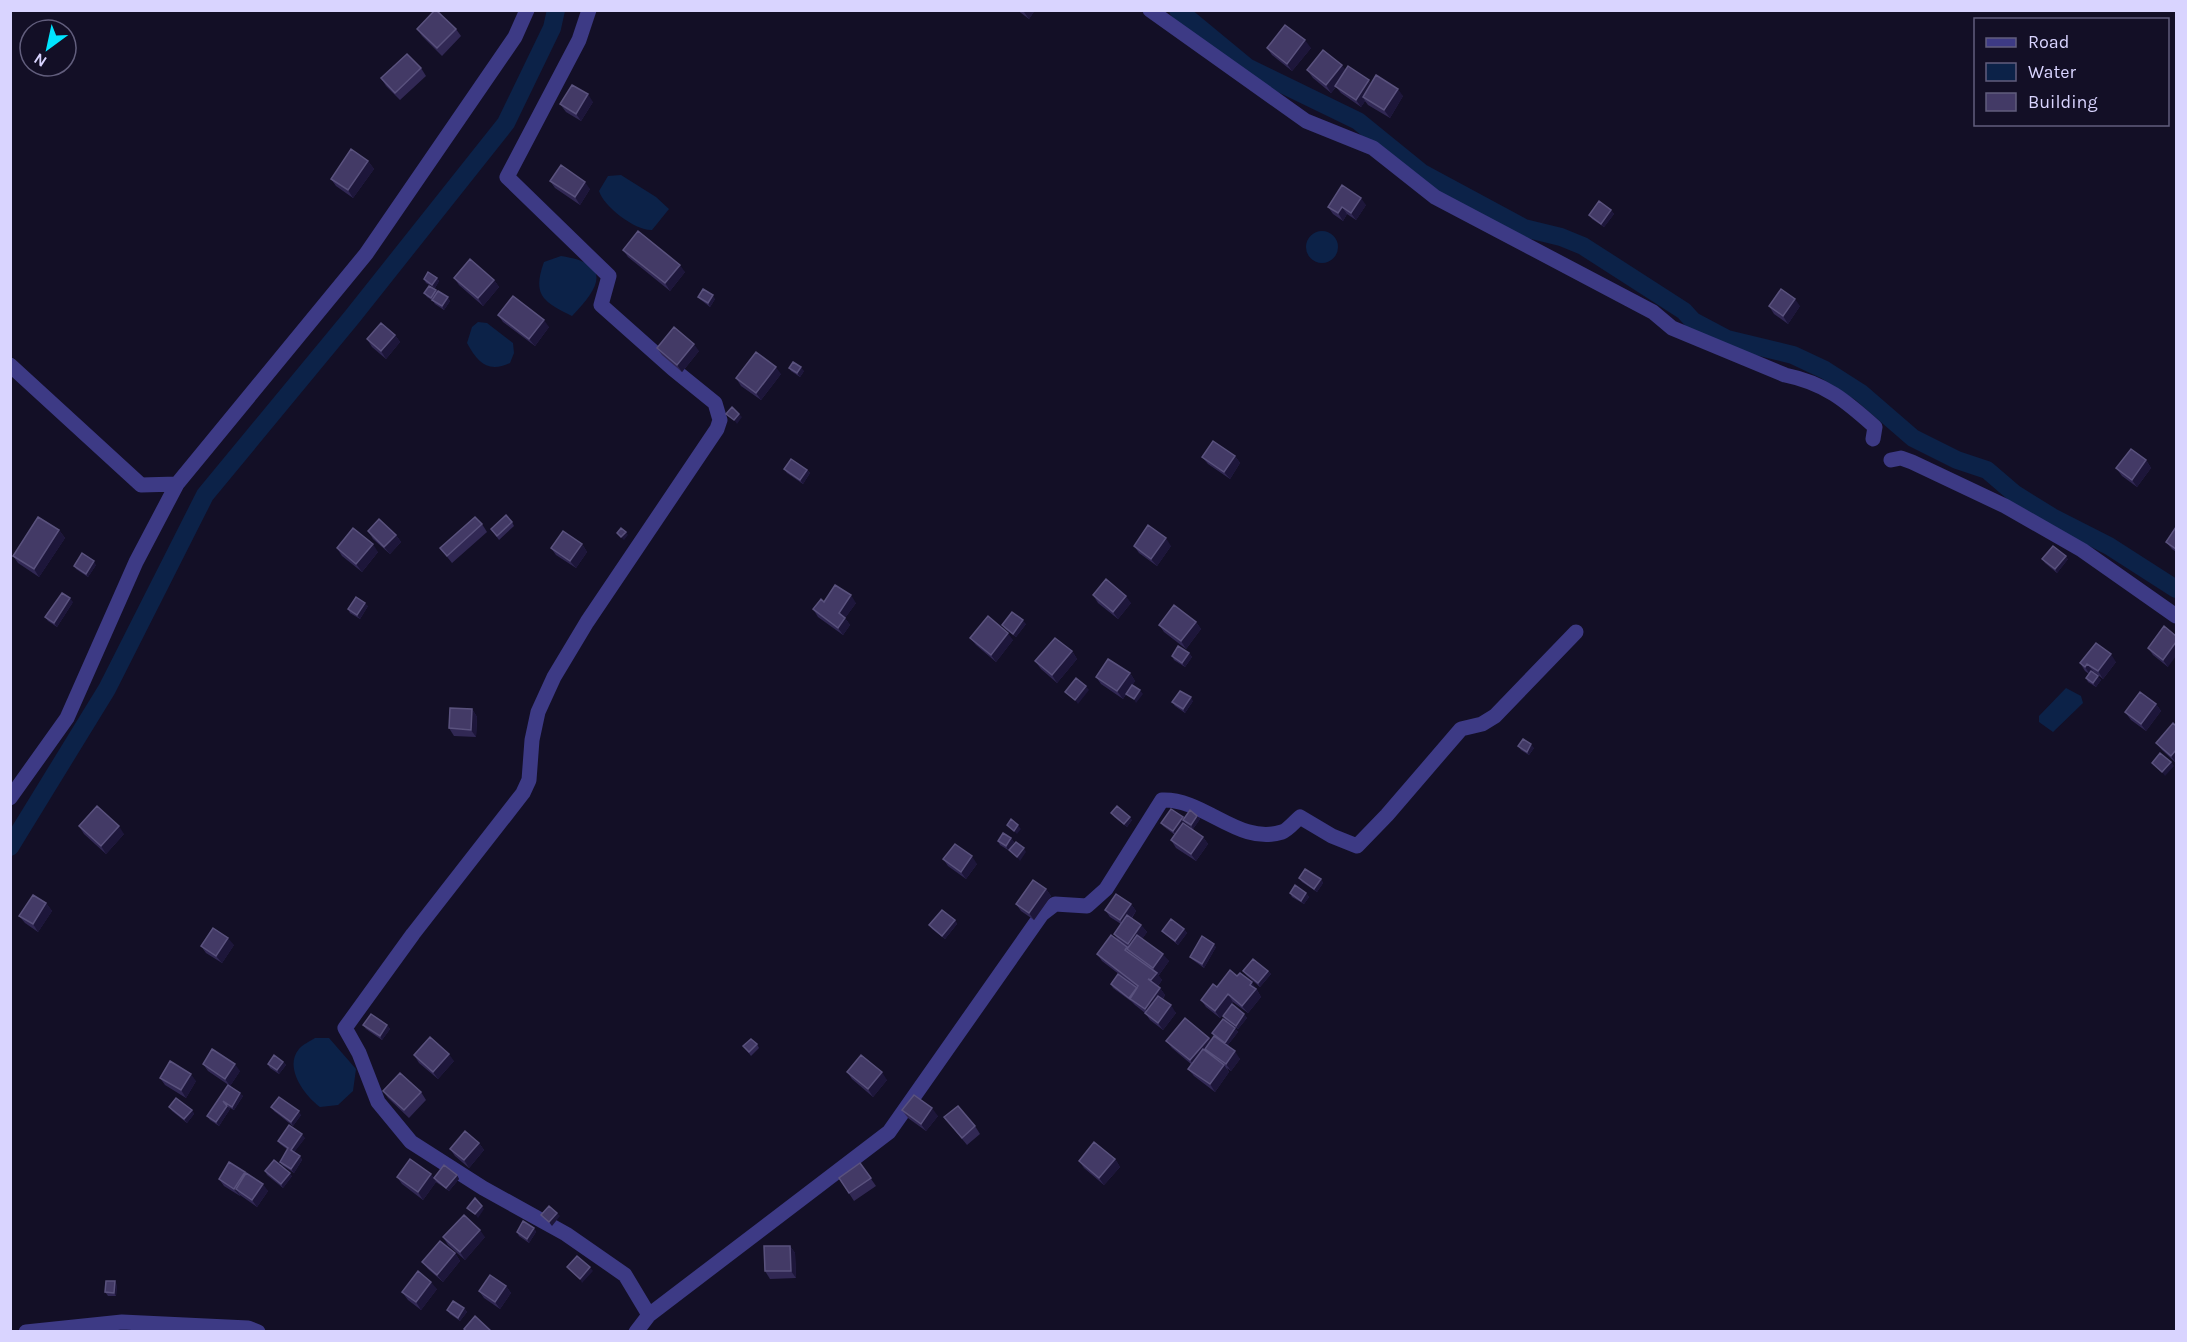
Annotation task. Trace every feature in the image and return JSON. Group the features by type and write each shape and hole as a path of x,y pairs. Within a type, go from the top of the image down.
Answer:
{"street":[{"path":"10,798 67,718 136,562 177,484 366,254 515,37 527,10"},
{"path":"590,10 579,40 507,177 609,276 601,305 715,403 720,420 554,677 536,720 529,780 523,793 413,934 345,1028 359,1053 378,1102 411,1142 483,1188 566,1234 625,1275 649,1315"},
{"path":"1150,10 1306,121 1372,148 1435,197 1653,312 1672,328 1785,375 1804,379 1844,399 1875,427 1873,439"},
{"path":"10,365 141,485 177,484"},
{"path":"1892,460 1901,458 1912,462 2005,506 2082,550 2176,616"},
{"path":"636,1332 649,1315 889,1132 1042,914 1054,904 1087,906 1106,889 1162,800 1171,800 1206,812 1241,830 1257,833 1282,832 1300,817 1332,836 1357,846 1387,815 1461,729 1482,724 1495,716 1576,632"},
{"path":"26,1332 122,1322 248,1328 258,1332"}],"water":[{"path":"621,175 656,197 669,209 652,230 638,227 621,217 602,197 599,191 608,176"},
{"path":"1322,231 1333,236 1338,247 1333,258 1322,263 1311,258 1306,247 1311,236"},
{"path":"561,256 578,260 595,271 594,287 572,316 547,301 540,290 539,282 544,262"},
{"path":"478,322 487,323 513,343 514,353 510,363 496,367 490,366 475,356 467,343 472,327"},
{"path":"2066,688 2081,696 2083,703 2053,732 2039,722 2039,716"},
{"path":"315,1038 329,1038 356,1069 353,1091 338,1105 320,1107 303,1089 295,1073 295,1057 299,1049"}],"building":[{"path":"435,10 456,29 437,48 417,29"},
{"path":"1285,25 1305,40 1287,64 1267,48"},
{"path":"1323,50 1342,65 1326,85 1307,70"},
{"path":"407,54 421,68 395,93 381,78"},
{"path":"1348,66 1369,80 1356,100 1335,86"},
{"path":"1376,75 1398,89 1384,110 1363,97"},
{"path":"572,85 588,94 576,114 560,104"},
{"path":"351,149 368,161 348,190 331,179"},
{"path":"561,165 585,182 575,197 550,181"},
{"path":"1342,185 1361,198 1351,213 1342,207 1338,213 1328,207"},
{"path":"1599,201 1611,210 1601,224 1589,215"},
{"path":"638,231 680,265 665,283 623,250"},
{"path":"470,259 494,280 478,298 454,278"},
{"path":"428,272 437,278 432,285 424,279"},
{"path":"429,286 436,290 431,298 424,293"},
{"path":"703,289 713,295 708,303 698,297"},
{"path":"1781,289 1795,299 1783,316 1769,306"},
{"path":"438,291 448,297 442,306 432,300"},
{"path":"513,296 544,320 529,339 498,315"},
{"path":"381,323 395,335 381,351 367,339"},
{"path":"674,327 694,344 677,365 657,348"},
{"path":"756,352 776,367 756,393 736,378"},
{"path":"793,362 801,367 797,373 789,368"},
{"path":"732,407 739,414 734,420 726,414"},
{"path":"1213,441 1235,456 1224,472 1202,457"},
{"path":"2131,449 2146,460 2132,480 2116,468"},
{"path":"791,459 807,470 800,480 784,469"},
{"path":"506,515 512,522 497,536 491,529"},
{"path":"38,517 59,530 34,569 13,556"},
{"path":"475,517 482,524 447,556 440,548"},
{"path":"379,519 396,535 384,547 368,531"},
{"path":"1148,525 1166,538 1151,559 1134,546"},
{"path":"2176,527 2176,549 2166,542"},
{"path":"353,528 373,544 356,564 337,548"},
{"path":"621,528 626,532 621,537 617,533"},
{"path":"563,531 582,544 570,561 551,548"},
{"path":"2053,546 2066,556 2055,569 2042,559"},
{"path":"82,553 94,561 86,574 74,566"},
{"path":"1106,579 1126,596 1113,612 1093,595"},
{"path":"835,585 851,595 839,613 845,618 838,628 813,609 821,599 824,602"},
{"path":"62,593 70,598 54,623 45,617"},
{"path":"356,597 365,603 357,615 348,609"},
{"path":"1174,605 1196,622 1181,641 1159,625"},
{"path":"1012,612 1023,620 1013,634 1002,625"},
{"path":"988,616 1008,633 991,655 970,638"},
{"path":"2164,626 2176,636 2176,642 2163,660 2148,648"},
{"path":"1055,638 1072,651 1052,675 1035,661"},
{"path":"2096,643 2111,654 2098,671 2087,664 2085,667 2080,663"},
{"path":"1178,646 1189,653 1182,663 1172,656"},
{"path":"1108,659 1130,673 1117,691 1096,677"},
{"path":"2091,671 2098,676 2093,683 2086,678"},
{"path":"1076,678 1086,686 1075,700 1065,692"},
{"path":"1132,685 1140,690 1134,699 1126,694"},
{"path":"1180,691 1191,697 1183,709 1172,702"},
{"path":"2140,692 2156,704 2141,724 2125,712"},
{"path":"450,708 472,709 471,730 449,728"},
{"path":"2173,723 2176,726 2176,750 2171,756 2156,743"},
{"path":"1523,739 1531,744 1527,752 1518,746"},
{"path":"2160,753 2171,762 2162,772 2152,763"},
{"path":"97,806 119,826 101,846 79,826"},
{"path":"1117,806 1130,817 1124,824 1111,813"},
{"path":"1171,809 1183,817 1173,831 1161,823"},
{"path":"1190,810 1197,816 1191,825 1183,820"},
{"path":"1011,819 1018,825 1014,831 1007,825"},
{"path":"1183,823 1203,837 1191,854 1171,840"},
{"path":"1003,833 1011,838 1006,846 998,841"},
{"path":"1016,842 1024,848 1017,857 1009,850"},
{"path":"955,844 972,856 961,872 943,859"},
{"path":"1305,869 1321,879 1314,889 1299,878"},
{"path":"1033,880 1046,889 1029,913 1016,904"},
{"path":"1295,885 1306,893 1301,901 1290,893"},
{"path":"1116,894 1131,904 1120,920 1105,910"},
{"path":"33,895 46,903 33,924 19,916"},
{"path":"942,910 955,920 942,936 929,925"},
{"path":"1127,915 1141,925 1128,944 1114,934"},
{"path":"1171,919 1184,929 1175,941 1162,931"},
{"path":"213,928 228,938 216,956 201,946"},
{"path":"1111,935 1127,947 1125,950 1157,973 1151,980 1148,979 1160,988 1145,1009 1129,998 1138,986 1097,954"},
{"path":"1137,935 1163,954 1153,968 1127,949"},
{"path":"1202,936 1214,944 1202,964 1190,957"},
{"path":"1253,959 1268,971 1258,983 1243,971"},
{"path":"1230,970 1237,976 1240,973 1252,982 1250,985 1256,989 1242,1006 1228,994 1215,1011 1201,1000 1213,984 1217,987"},
{"path":"1118,974 1137,988 1130,999 1111,984"},
{"path":"1158,996 1171,1005 1158,1023 1145,1013"},
{"path":"1232,1004 1244,1014 1236,1026 1223,1016"},
{"path":"371,1014 387,1025 380,1036 363,1025"},
{"path":"1185,1018 1209,1038 1190,1060 1166,1041"},
{"path":"1223,1019 1235,1028 1225,1043 1212,1033"},
{"path":"1214,1036 1235,1051 1226,1064 1205,1049"},
{"path":"430,1037 449,1054 433,1072 414,1055"},
{"path":"751,1039 757,1044 749,1052 743,1046"},
{"path":"212,1049 235,1064 225,1079 203,1064"},
{"path":"1203,1049 1224,1065 1210,1084 1188,1069"},
{"path":"274,1055 283,1062 277,1070 268,1064"},
{"path":"861,1055 882,1072 868,1089 847,1072"},
{"path":"170,1061 191,1074 181,1090 160,1078"},
{"path":"400,1073 421,1092 404,1110 383,1091"},
{"path":"228,1085 240,1093 232,1107 223,1101 227,1106 216,1122 207,1116"},
{"path":"914,1095 932,1108 921,1124 902,1110"},
{"path":"279,1097 299,1111 291,1122 271,1107"},
{"path":"176,1098 192,1110 184,1119 169,1107"},
{"path":"958,1106 975,1126 962,1138 944,1117"},
{"path":"289,1125 302,1134 291,1150 300,1156 291,1169 280,1162 288,1148 278,1141"},
{"path":"465,1131 479,1143 464,1160 450,1149"},
{"path":"1094,1142 1115,1159 1099,1178 1079,1161"},
{"path":"410,1159 431,1174 418,1192 397,1177"},
{"path":"274,1160 290,1173 281,1184 265,1171"},
{"path":"229,1162 245,1172 234,1189 219,1179"},
{"path":"860,1163 871,1178 849,1193 839,1178"},
{"path":"444,1165 457,1175 446,1188 434,1178"},
{"path":"246,1173 263,1184 252,1200 236,1189"},
{"path":"475,1198 482,1206 475,1214 467,1208"},
{"path":"549,1206 557,1213 549,1222 541,1215"},
{"path":"464,1215 480,1230 460,1252 443,1237"},
{"path":"523,1221 534,1228 527,1239 517,1232"},
{"path":"440,1241 455,1253 437,1275 422,1262"},
{"path":"764,1246 790,1246 791,1271 765,1271"},
{"path":"577,1256 590,1267 580,1279 567,1267"},
{"path":"418,1271 431,1282 416,1302 402,1292"},
{"path":"490,1275 506,1286 495,1302 479,1291"},
{"path":"106,1281 115,1281 114,1293 105,1292"},
{"path":"453,1301 464,1308 458,1318 447,1310"},
{"path":"475,1316 492,1332 467,1332 464,1329"}],"waterway":[{"path":"10,847 107,689 205,495 352,317 506,123 552,28 556,10"},
{"path":"1178,10 1247,67 1358,121 1422,173 1524,228 1561,237 1583,246 1684,311 1693,321 1727,339 1793,355 1825,370 1861,393 1913,438 1957,460 1987,470 2015,494 2052,517 2109,546 2176,589"}]}
